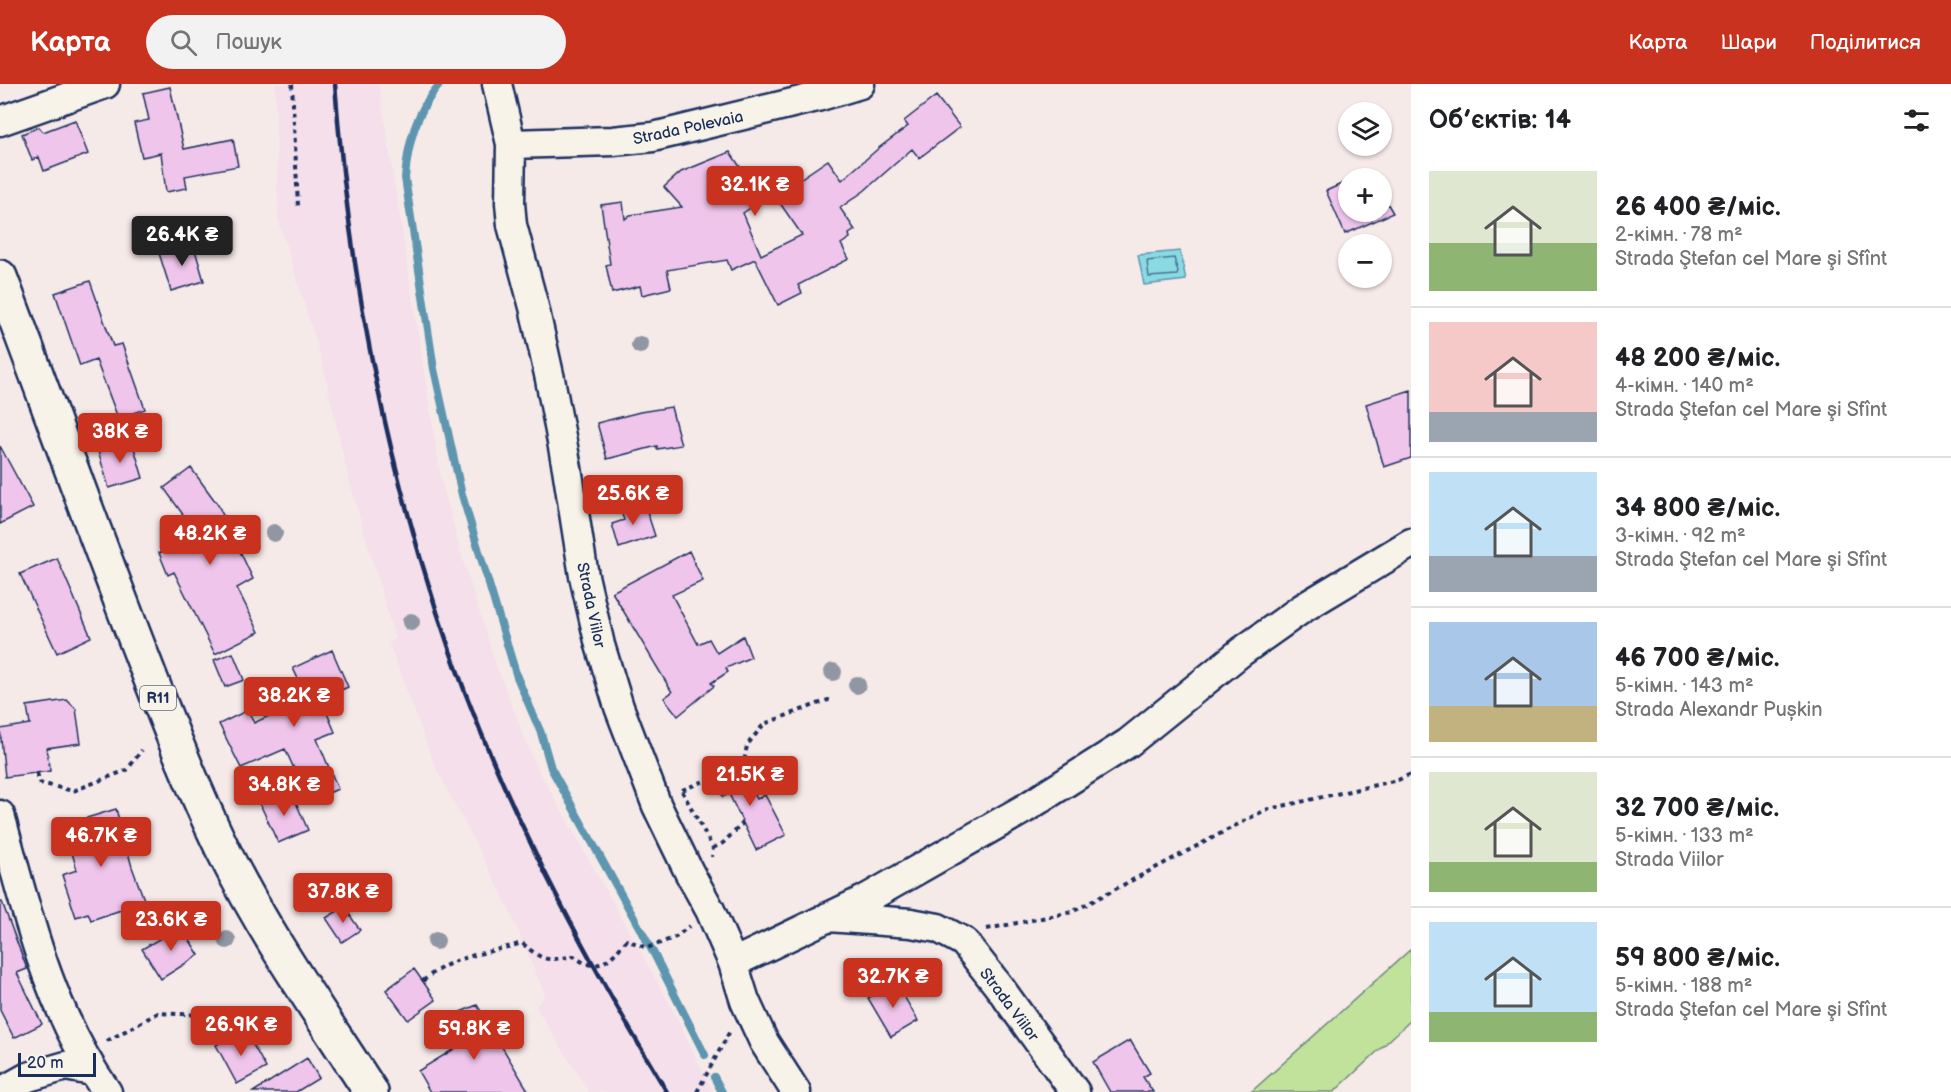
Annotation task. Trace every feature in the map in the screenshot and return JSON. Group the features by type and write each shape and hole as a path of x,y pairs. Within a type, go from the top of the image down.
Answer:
{"main road":[{"name":"R11","path":"0,277 104,560 189,775 223,850 300,982 371,1092"}],"street":[{"path":"0,121 105,84"},
{"name":"Strada Viilor","path":"497,84 511,144 512,225 550,378 584,576 600,645 619,707 657,806 709,907 734,963 745,1001 764,1042 796,1092"},
{"name":"Strada Polevaia","path":"511,144 613,141 652,137 817,97 860,84"},
{"path":"734,963 866,899 1024,809 1128,743 1241,652 1303,608 1411,543"},
{"path":"0,815 27,913 63,1016 94,1072"},
{"name":"Strada Viilor","path":"828,917 911,923 938,928 964,942 1075,1092"},
{"path":"1,1092 28,1077 66,1066 94,1072"}],"path":[{"path":"292,84 298,206"},
{"path":"743,768 747,745 764,724 828,700 834,702"},
{"path":"38,773 40,783 73,791 127,770 142,750"},
{"path":"952,936 1072,912 1265,810 1398,780 1411,774"},
{"path":"713,848 723,843 743,823"},
{"path":"423,981 432,973 468,955 496,951 522,943 538,957 552,960 574,956 584,964 594,966 602,964 614,955 627,940 647,948 676,937 709,907"},
{"path":"697,1092 745,1001"},
{"path":"94,1072 158,1013 220,1016"}],"shaded area":[{"path":"275,84 379,84 441,479 463,560 497,667 533,760 669,1003 713,1092 589,1092 536,1007 545,995 504,898 434,764 389,643 395,639 348,476 321,358 278,219"}],"green space":[{"path":"1411,949 1411,1020 1334,1092 1251,1092"}],"water":[{"path":"1180,251 1186,280 1144,285 1138,255"}],"building":[{"path":"170,87 184,149 233,139 238,166 185,176 187,188 166,192 161,153 142,157 134,123 149,120 143,93"},
{"path":"936,96 960,127 919,158 912,149 864,191 840,208 855,230 849,234 850,238 841,244 849,259 798,285 802,293 778,305 755,259 731,270 727,260 667,270 671,288 642,295 640,286 612,293 606,265 610,264 601,205 623,202 625,219 630,215 682,207 664,187 681,172 730,152 745,174 755,205 743,213 761,255 802,235 775,196 828,160 842,180 908,126 904,121"},
{"path":"75,120 88,154 44,171 39,157 32,160 22,134 39,127 43,132"},
{"path":"1338,186 1338,218 1326,191"},
{"path":"1340,222 1372,222 1345,234"},
{"path":"193,243 204,281 171,291 159,253"},
{"path":"90,281 113,346 122,344 145,409 118,418 96,360 80,366 55,293"},
{"path":"1411,390 1411,458 1384,467 1366,404"},
{"path":"671,407 681,445 657,449 657,446 607,459 597,423"},
{"path":"132,441 143,478 109,488 98,451"},
{"path":"0,446 33,507 0,524"},
{"path":"191,468 218,505 253,579 237,588 259,632 215,654 174,572 168,575 159,553 199,537 164,488"},
{"path":"644,502 655,536 619,548 612,524 624,520 620,509"},
{"path":"689,551 703,581 672,595 698,644 709,639 717,653 743,636 751,657 726,668 728,672 711,683 714,686 678,716 664,698 672,692 612,592"},
{"path":"57,558 91,637 57,653 20,574"},
{"path":"332,650 348,687 321,699 335,732 317,739 338,789 309,801 285,749 241,768 219,724 248,710 254,723 307,698 293,668"},
{"path":"233,653 244,680 225,687 214,660"},
{"path":"67,700 76,709 81,743 47,748 50,771 5,777 0,729 30,724 27,706"},
{"path":"740,763 757,799 765,795 786,835 756,850 729,794 723,797 713,776"},
{"path":"291,791 308,830 278,843 260,804"},
{"path":"116,809 132,867 145,902 91,920 88,913 76,917 62,875 77,870 64,825"},
{"path":"0,902 2,902 27,969 17,973 42,1024 14,1038 0,1010"},
{"path":"344,907 360,930 342,942 326,918"},
{"path":"181,926 199,955 161,979 142,949"},
{"path":"414,969 436,1000 408,1020 386,990"},
{"path":"896,982 918,1021 891,1037 868,998"},
{"path":"477,1005 529,1092 430,1092 418,1071 464,1043 451,1016"},
{"path":"244,1029 266,1068 237,1084 216,1045"},
{"path":"1130,1040 1150,1073 1143,1077 1153,1092 1110,1092 1093,1062"},
{"path":"307,1058 319,1078 296,1092 253,1092"}],"waterway":[{"path":"440,84 419,116 408,152 405,178 434,369 462,495 517,677 541,733 551,768 654,954 705,1055"},
{"path":"714,1077 722,1092"}],"railway":[{"path":"335,84 349,218 370,351 400,483 437,612 483,737 538,859 600,977 667,1092"}]}
